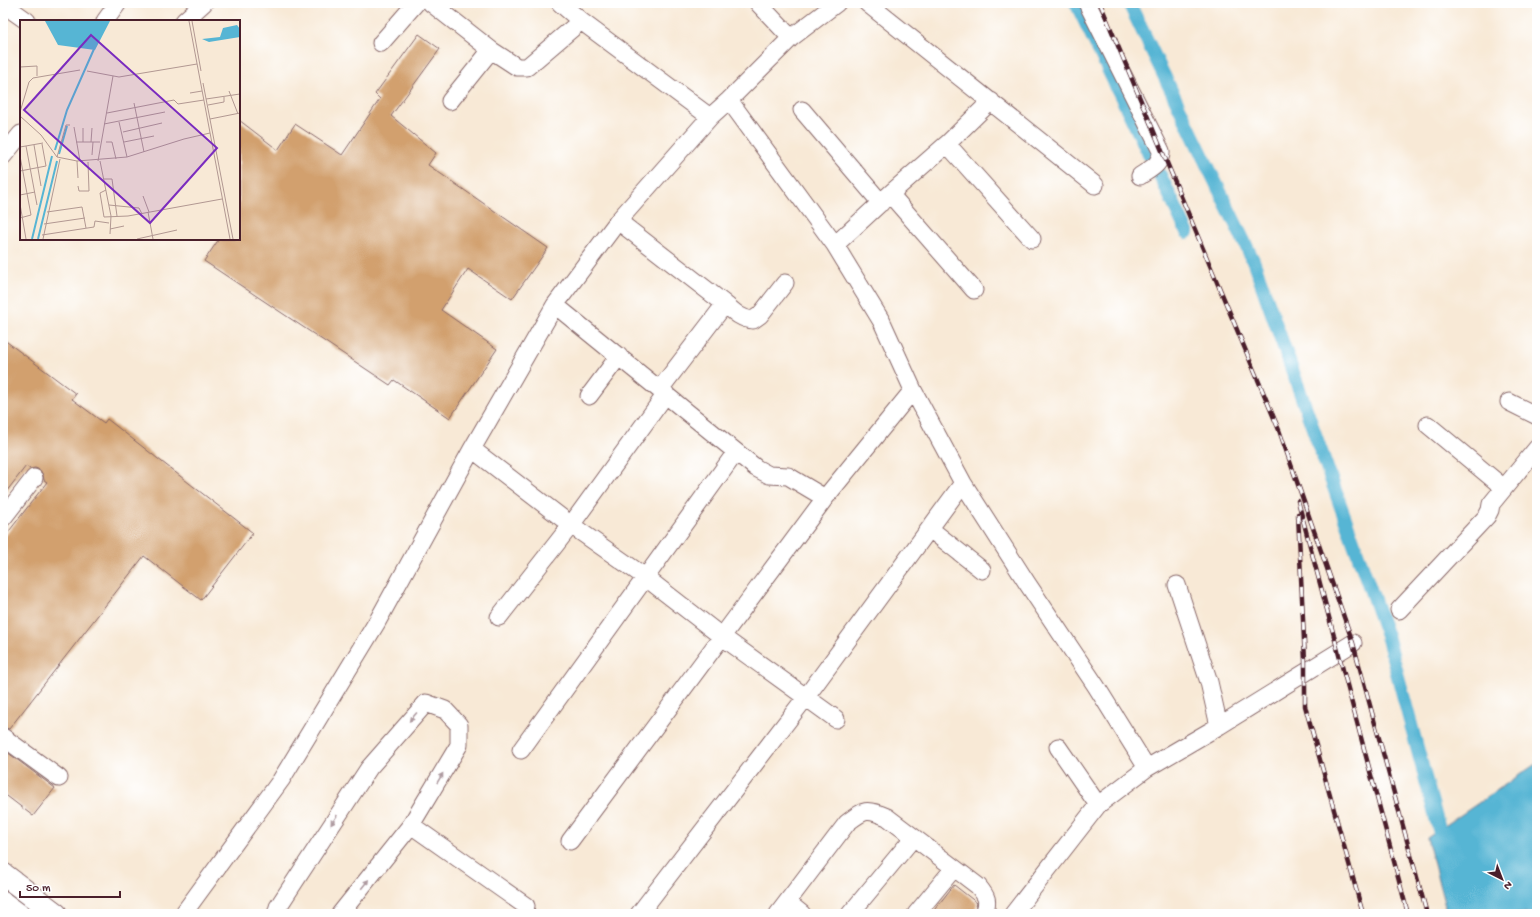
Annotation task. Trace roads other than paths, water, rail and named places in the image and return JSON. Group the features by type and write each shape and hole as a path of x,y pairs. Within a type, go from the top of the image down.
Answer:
{"main road":[{"path":"3,874 56,914"},
{"path":"3,903 18,914"}],"street":[{"path":"185,20 204,3"},
{"path":"381,43 416,3"},
{"path":"431,3 492,50 517,67 527,67 581,21"},
{"path":"758,3 791,38"},
{"path":"183,914 281,780 377,622 472,448 555,305 618,221 710,117 791,38 837,3"},
{"path":"867,3 1095,184"},
{"path":"1087,3 1161,151 1162,157 1157,164 1140,176"},
{"path":"3,4 26,20"},
{"path":"564,4 581,21 710,117"},
{"path":"450,100 492,50"},
{"path":"729,100 835,245 882,322 913,390 963,483 1027,583 1096,686 1147,768"},
{"path":"835,245 947,144 991,101"},
{"path":"802,110 974,290"},
{"path":"3,156 20,135"},
{"path":"947,144 1032,239"},
{"path":"618,221 745,319 753,320 760,315 785,283"},
{"path":"499,617 571,525 725,304"},
{"path":"555,305 663,391 756,468 769,475 777,474 788,476 825,498"},
{"path":"589,396 619,356"},
{"path":"570,841 825,498 913,390"},
{"path":"1509,402 1537,416"},
{"path":"1428,425 1504,488"},
{"path":"472,448 571,525 645,577 721,636 836,719"},
{"path":"1399,610 1488,516 1491,504 1537,448"},
{"path":"520,750 736,452"},
{"path":"3,518 34,478"},
{"path":"639,914 806,697 963,483"},
{"path":"930,529 982,570"},
{"path":"1177,585 1209,682 1219,726"},
{"path":"1013,914 1098,805 1147,768 1219,726 1353,643"},
{"path":"276,914 278,907 369,768 426,703 444,710 459,725 459,745 411,825 340,914"},
{"path":"3,737 60,778"},
{"path":"1058,747 1098,805"},
{"path":"802,914 783,908 847,823 861,812 874,811 887,816 913,838 978,886 986,896 988,904 984,914"},
{"path":"411,825 526,906"},
{"path":"850,914 913,838"},
{"path":"916,914 954,868"}],"water":[{"path":"1537,763 1537,914 1447,914 1427,838"}],"waterway":[{"path":"1076,3 1150,156"},
{"path":"1129,3 1253,260 1388,639 1444,848"},
{"path":"1160,175 1187,232"}],"railway":[{"path":"1100,3 1279,430 1353,643 1427,914"},
{"path":"1298,501 1408,914"},
{"path":"1298,514 1305,661 1305,706 1363,914"}]}
